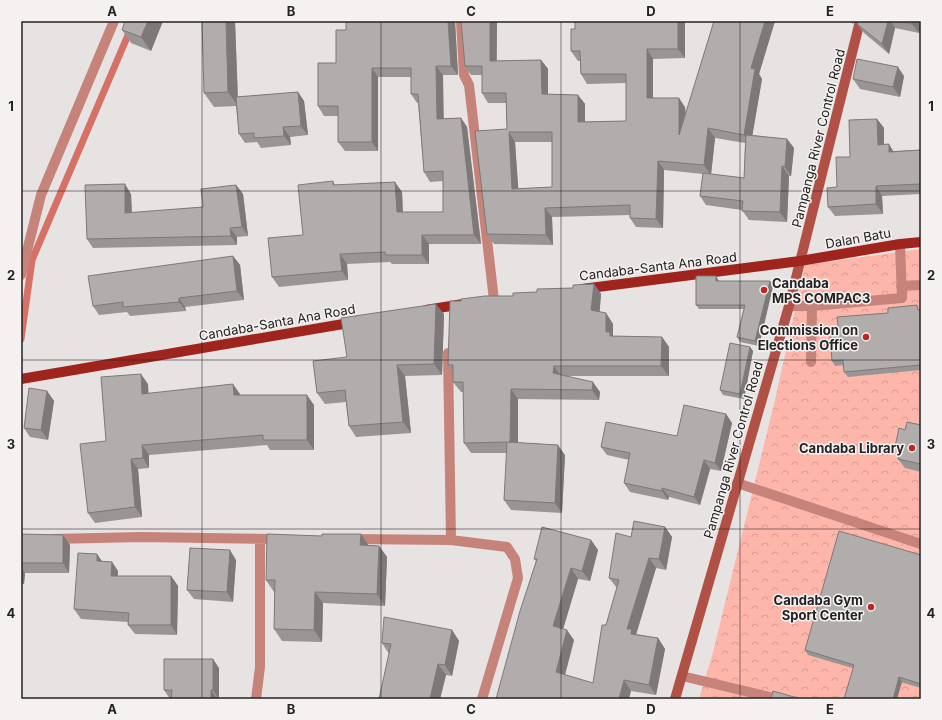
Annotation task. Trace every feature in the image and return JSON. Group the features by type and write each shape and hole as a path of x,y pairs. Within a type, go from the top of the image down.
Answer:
{"main road":[{"name":"Pampanga River Control Road","path":"675,699 789,306 860,21"},
{"name":"Dalan Batu","path":"800,261 900,244 921,242"},
{"name":"Candaba-Santa Ana Road","path":"572,290 800,261"},
{"path":"412,312 472,302"},
{"name":"Candaba-Santa Ana Road","path":"21,379 365,320"}],"street":[{"path":"21,275 41,195 114,21"},
{"path":"461,21 464,75 469,85 494,300"},
{"path":"789,306 812,306 902,298 900,244"},
{"path":"901,286 921,285"},
{"path":"450,319 451,305"},
{"path":"811,362 812,306"},
{"path":"449,340 451,540"},
{"path":"737,483 921,544"},
{"path":"40,539 141,537 292,539"},
{"path":"256,699 260,667 260,539"},
{"path":"340,539 451,540 507,546 515,559 518,578 482,699"},
{"path":"682,676 778,699"}],"green space":[{"path":"921,249 921,699 699,699 712,656 774,404 805,265"}],"building":[{"path":"125,21 148,21 141,37 122,30"},
{"path":"202,21 226,21 228,92 204,93"},
{"path":"346,21 448,21 451,66 436,66 437,119 461,118 474,235 422,235 422,255 385,255 385,252 340,254 342,271 272,277 268,238 303,235 298,185 333,181 333,185 395,182 397,212 443,212 443,171 424,172 418,94 411,94 411,68 372,68 372,142 338,142 338,106 318,106 318,63 336,63 336,30 346,30"},
{"path":"461,21 490,21 490,61 541,60 542,94 578,95 578,122 626,121 626,74 581,74 580,51 571,51 571,29 575,29 575,21 678,21 678,49 647,49 647,98 679,98 679,135 714,21 765,21 751,68 755,69 744,135 708,128 704,165 658,161 656,219 630,218 630,205 545,208 546,235 487,234 475,131 507,129 506,93 482,93 482,66 465,66","holes":["509,132 552,132 552,187 512,189"]},
{"path":"858,21 888,21 882,44 857,24"},
{"path":"901,21 913,21 912,24"},
{"path":"857,59 898,67 893,87 853,79"},
{"path":"298,92 301,126 283,127 284,136 254,138 254,133 239,134 236,97"},
{"path":"877,119 878,145 889,144 889,152 921,150 921,184 876,186 876,204 828,207 827,188 837,187 836,157 850,157 849,120"},
{"path":"746,135 787,139 785,167 782,166 780,212 742,211 743,201 700,196 703,173 744,178"},
{"path":"125,184 125,213 203,207 201,189 236,185 242,227 230,228 231,236 87,239 85,185"},
{"path":"233,256 237,291 179,298 179,302 123,307 123,302 93,306 88,276"},
{"path":"696,276 716,276 716,281 770,281 755,341 737,337 745,305 696,305"},
{"path":"594,284 591,310 606,313 606,332 610,332 610,336 662,337 661,366 554,366 553,373 593,382 592,390 511,389 510,442 508,442 558,445 555,503 504,500 507,442 464,443 463,382 453,382 453,365 448,365 450,301 461,301 461,299 485,296 513,296 513,293 537,292 537,289 573,288 573,285"},
{"path":"436,304 434,364 397,365 403,422 349,426 345,390 317,393 313,361 347,357 341,318"},
{"path":"917,305 918,310 921,310 921,365 844,372 843,360 832,361 830,335 839,334 837,317 888,313 888,308"},
{"path":"730,343 750,347 740,394 720,390"},
{"path":"141,374 142,394 233,384 234,395 307,395 307,440 263,440 263,435 142,445 143,458 131,459 135,507 88,513 80,444 106,441 101,377"},
{"path":"29,388 47,391 41,430 24,428"},
{"path":"684,405 726,414 715,463 704,460 694,497 662,488 662,491 624,483 630,453 601,447 606,422 677,436"},
{"path":"907,422 921,425 921,464 898,459 901,448 895,447 899,428 905,430"},
{"path":"634,521 665,527 659,559 649,558 627,629 632,629 631,634 658,638 649,685 624,680 619,699 496,699 520,611 537,559 534,559 542,527 591,540 582,571 571,568 553,626 567,630 556,672 593,683 602,625 606,625 619,580 609,578 616,533 631,537"},
{"name":"Candaba Gym Sport Center","path":"839,531 921,555 921,684 899,677 893,699 844,699 854,665 805,650"},
{"path":"21,534 63,535 63,563 21,563"},
{"path":"267,534 322,536 322,534 361,534 360,545 379,546 377,594 315,592 314,630 274,629 275,580 266,580"},
{"path":"190,548 230,550 227,592 187,590"},
{"path":"78,553 97,554 97,561 112,562 111,576 171,576 171,625 128,625 129,613 74,609"},
{"path":"384,617 452,630 445,665 438,664 430,699 379,699 391,644 382,643"},
{"path":"164,659 213,659 213,690 211,690 211,699 171,699 172,690 164,690"},
{"path":"773,691 801,699 771,699"}],"waterway":[{"path":"21,339 32,260 134,21"}],"place":[{"name":"Candaba MPS COMPAC3","path":"764,290"},
{"name":"Commission on Elections Office","path":"866,337"},
{"name":"Candaba Library","path":"912,448"},
{"name":"Candaba Gym Sport Center","path":"871,607"}]}
